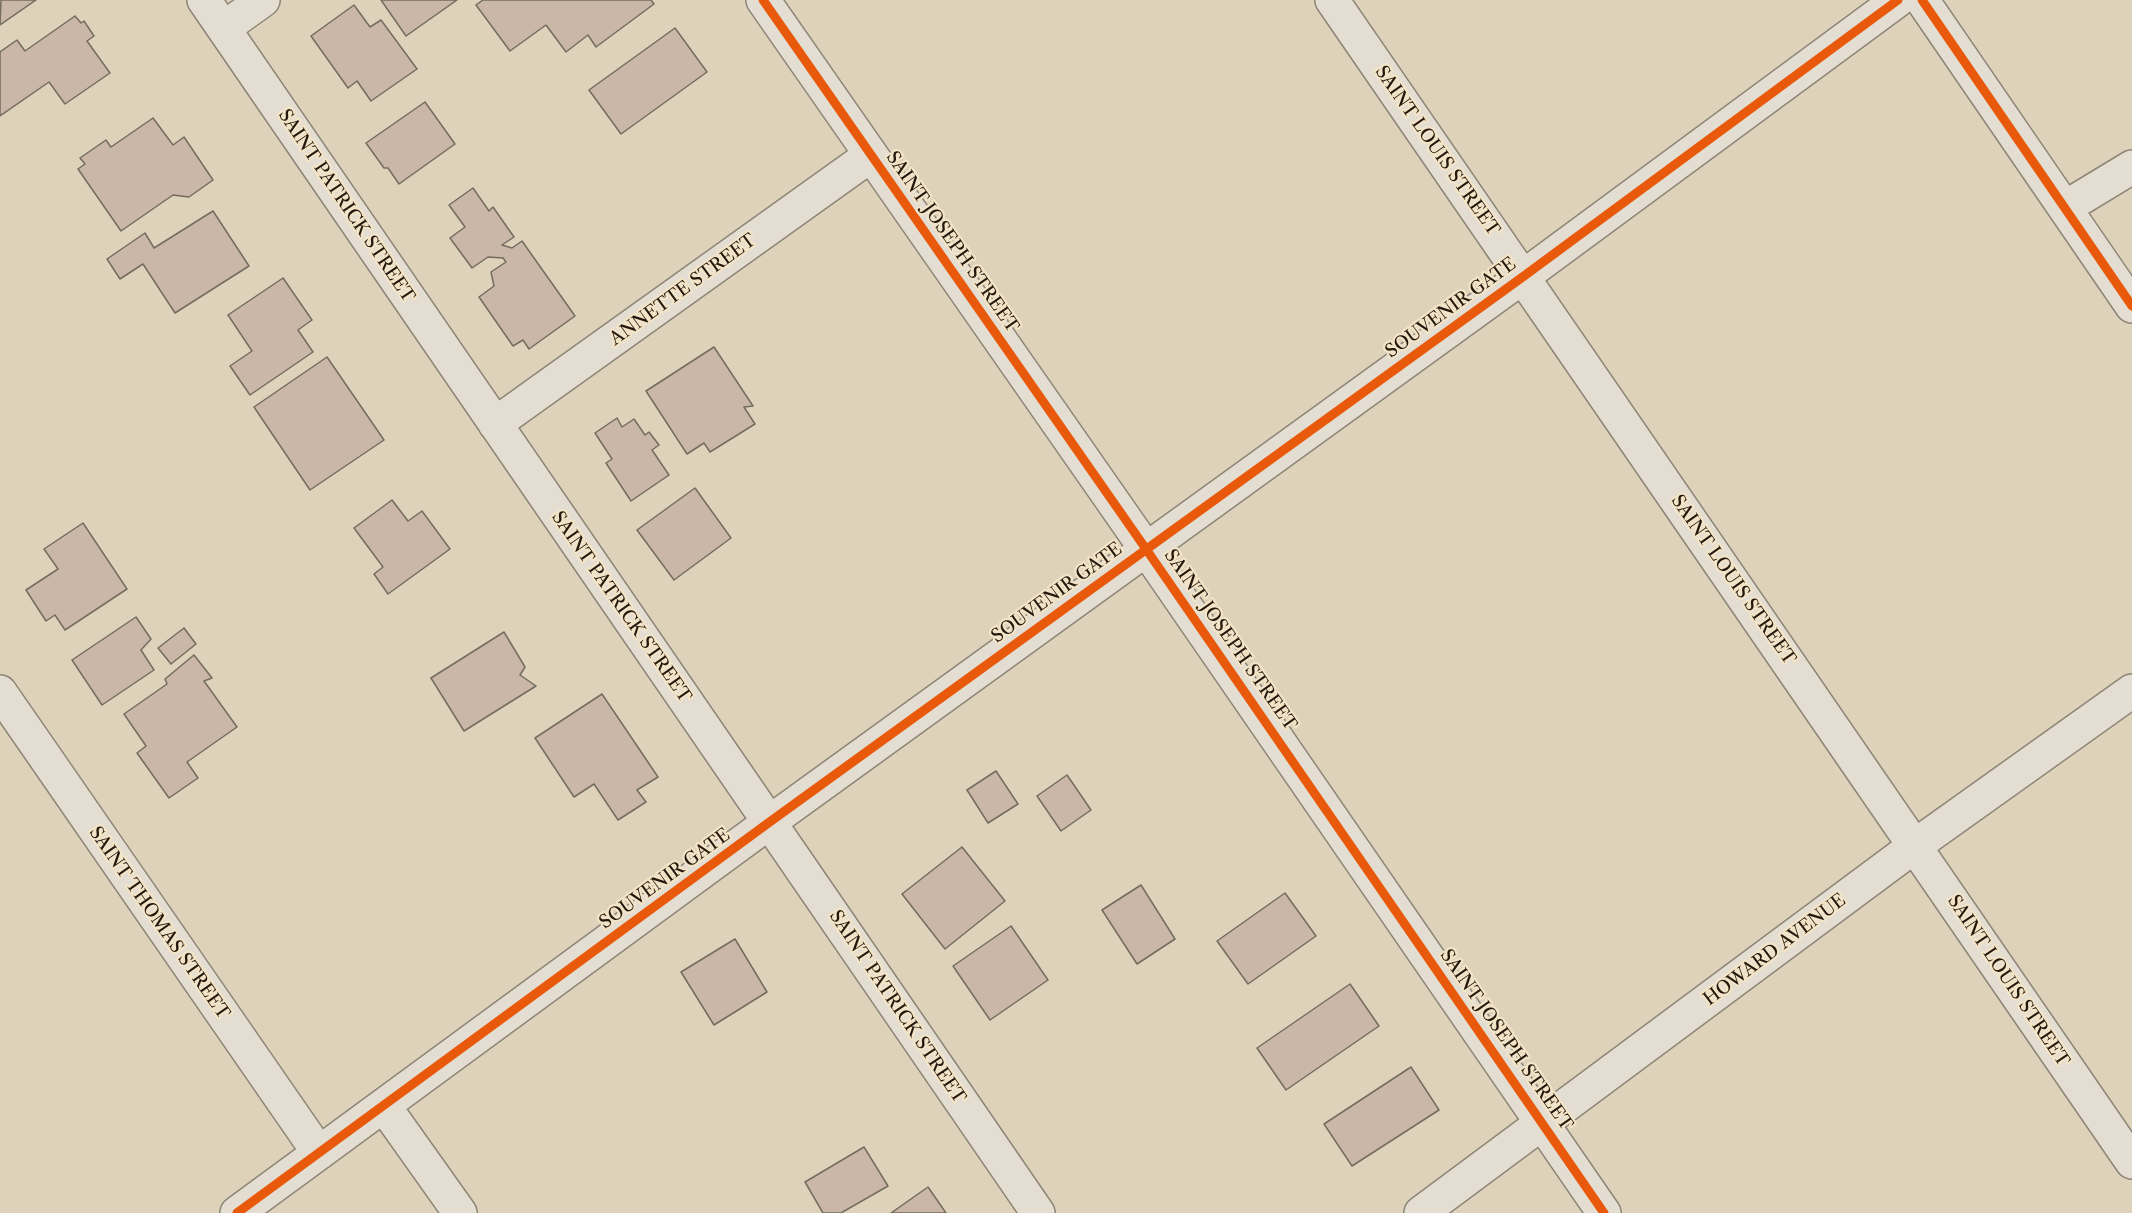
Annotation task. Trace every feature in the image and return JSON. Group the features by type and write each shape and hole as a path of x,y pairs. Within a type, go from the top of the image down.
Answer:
{"street":[{"name":"SAINT PATRICK STREET","path":"204,0 771,821 1038,1213"},
{"path":"224,28 262,0"},
{"name":"SAINT JOSEPH STREET","path":"763,0 1146,549 1604,1213"},
{"name":"SAINT LOUIS STREET","path":"1332,0 1916,845 2132,1162"},
{"name":"SOUVENIR GATE","path":"237,1213 771,821 1524,276 1898,0"},
{"path":"1922,0 2132,306"},
{"name":"ANNETTE STREET","path":"495,424 871,155"},
{"path":"2066,207 2132,167"},
{"name":"HOWARD AVENUE","path":"1421,1213 1544,1124 1916,845 2132,691"},
{"name":"SAINT THOMAS STREET","path":"0,692 319,1153"},
{"path":"384,1106 459,1213"}],"building":[{"path":"1,0 36,0 0,25"},
{"path":"381,0 457,0 406,36"},
{"path":"483,0 651,0 654,4 596,47 588,35 566,52 546,25 510,51 476,5"},
{"path":"354,5 370,27 381,20 417,69 371,101 357,81 348,88 311,36"},
{"path":"75,16 81,23 84,21 94,36 87,41 110,73 65,104 49,82 0,116 0,52 17,40 25,51"},
{"path":"675,28 707,72 621,134 589,90"},
{"path":"425,102 455,144 399,184 366,143"},
{"path":"153,118 173,145 184,137 213,180 189,197 173,195 121,231 78,169 85,164 80,158 106,140 111,147"},
{"path":"473,188 489,211 493,207 514,237 502,245 512,248 522,241 575,316 529,349 523,340 513,346 479,297 494,286 491,272 506,262 503,258 488,257 472,268 450,238 465,227 449,205"},
{"path":"213,211 249,266 175,313 143,264 120,279 107,259 145,233 154,248"},
{"path":"283,278 312,320 298,330 313,352 250,395 230,366 252,351 228,315"},
{"path":"714,347 753,406 744,407 755,424 710,452 704,443 687,454 646,391"},
{"path":"327,357 384,440 310,490 254,407"},
{"path":"617,418 622,427 634,419 645,435 649,432 659,445 652,450 669,475 631,501 606,463 612,459 595,433"},
{"path":"695,488 731,538 674,580 637,530"},
{"path":"392,500 408,521 422,511 450,549 388,594 374,574 383,567 354,528"},
{"path":"83,523 127,589 65,630 55,615 46,621 26,590 58,569 44,549"},
{"path":"136,617 151,639 141,650 154,670 102,705 72,660"},
{"path":"184,628 196,644 171,664 158,648"},
{"path":"504,632 525,667 520,675 536,686 464,731 431,678"},
{"path":"194,655 212,678 204,681 237,727 187,762 198,778 169,798 137,753 146,746 124,714 167,684 165,679"},
{"path":"602,694 658,777 637,790 646,802 618,820 594,784 574,797 535,738"},
{"path":"996,771 1018,804 988,823 967,790"},
{"path":"1067,775 1091,810 1061,831 1037,796"},
{"path":"962,847 1005,901 945,949 902,894"},
{"path":"1141,885 1175,939 1137,964 1102,910"},
{"path":"1285,893 1316,936 1248,984 1217,941"},
{"path":"1011,926 1048,980 990,1020 953,966"},
{"path":"735,939 767,992 714,1025 681,972"},
{"path":"1350,984 1379,1026 1286,1090 1257,1048"},
{"path":"1411,1067 1439,1110 1352,1166 1324,1124"},
{"path":"864,1147 888,1186 841,1213 823,1213 805,1182"},
{"path":"928,1187 946,1213 891,1213"}],"cycle path":[{"path":"763,0 1146,549 1604,1213"},
{"path":"237,1213 771,821 1524,276 1898,0"},
{"path":"1922,0 2132,306"}]}
